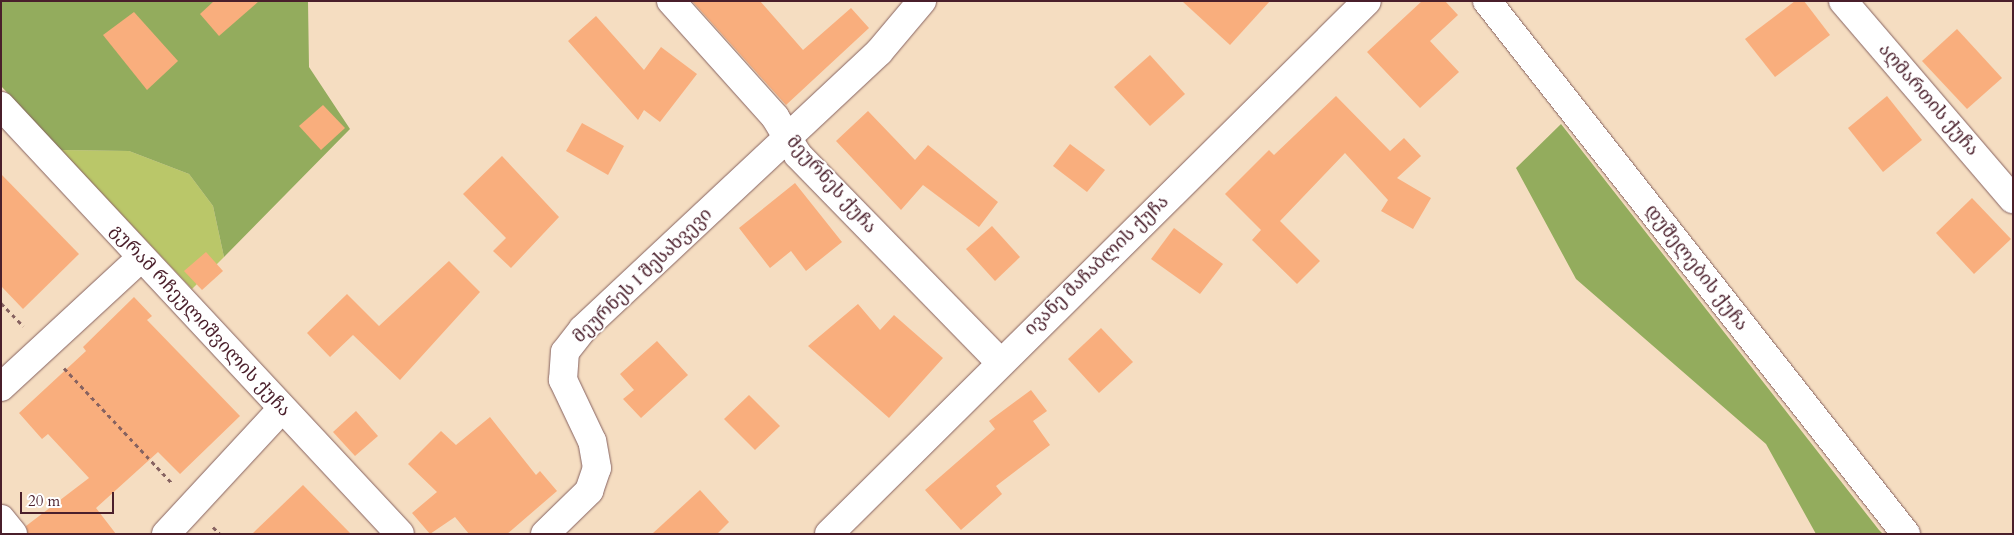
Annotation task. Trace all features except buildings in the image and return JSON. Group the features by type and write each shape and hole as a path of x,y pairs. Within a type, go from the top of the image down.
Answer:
{"street":[{"name":"მეურნეს ქუჩა","path":"671,1 775,117 787,140 1000,362"},
{"name":"მეურნეს I შესახვევი","path":"545,534 589,491 597,468 592,441 563,380 565,352 583,329 879,52 922,1"},
{"name":"ივანე მაჩაბლის ქუჩა","path":"829,534 1000,362 1367,1"},
{"name":"დუშელების ქუჩა","path":"1486,1 1906,534"},
{"name":"აღმართის ქუჩა","path":"1843,1 2013,199"},
{"name":"გურამ რჩეულიშვილის ქუჩა","path":"1,106 281,410 400,534"},
{"path":"1,387 141,258"},
{"path":"166,534 281,410"},
{"path":"1,520 13,534"}],"path":[{"path":"44,347 220,534"}],"green space":[{"path":"1,1 308,1 309,67 350,129 224,257 213,206 189,174 129,151 61,150 1,86"},
{"path":"1561,124 1883,534 1816,534 1766,444 1576,279 1516,168"},
{"path":"61,150 129,151 189,174 213,206 224,257 192,289"}]}
